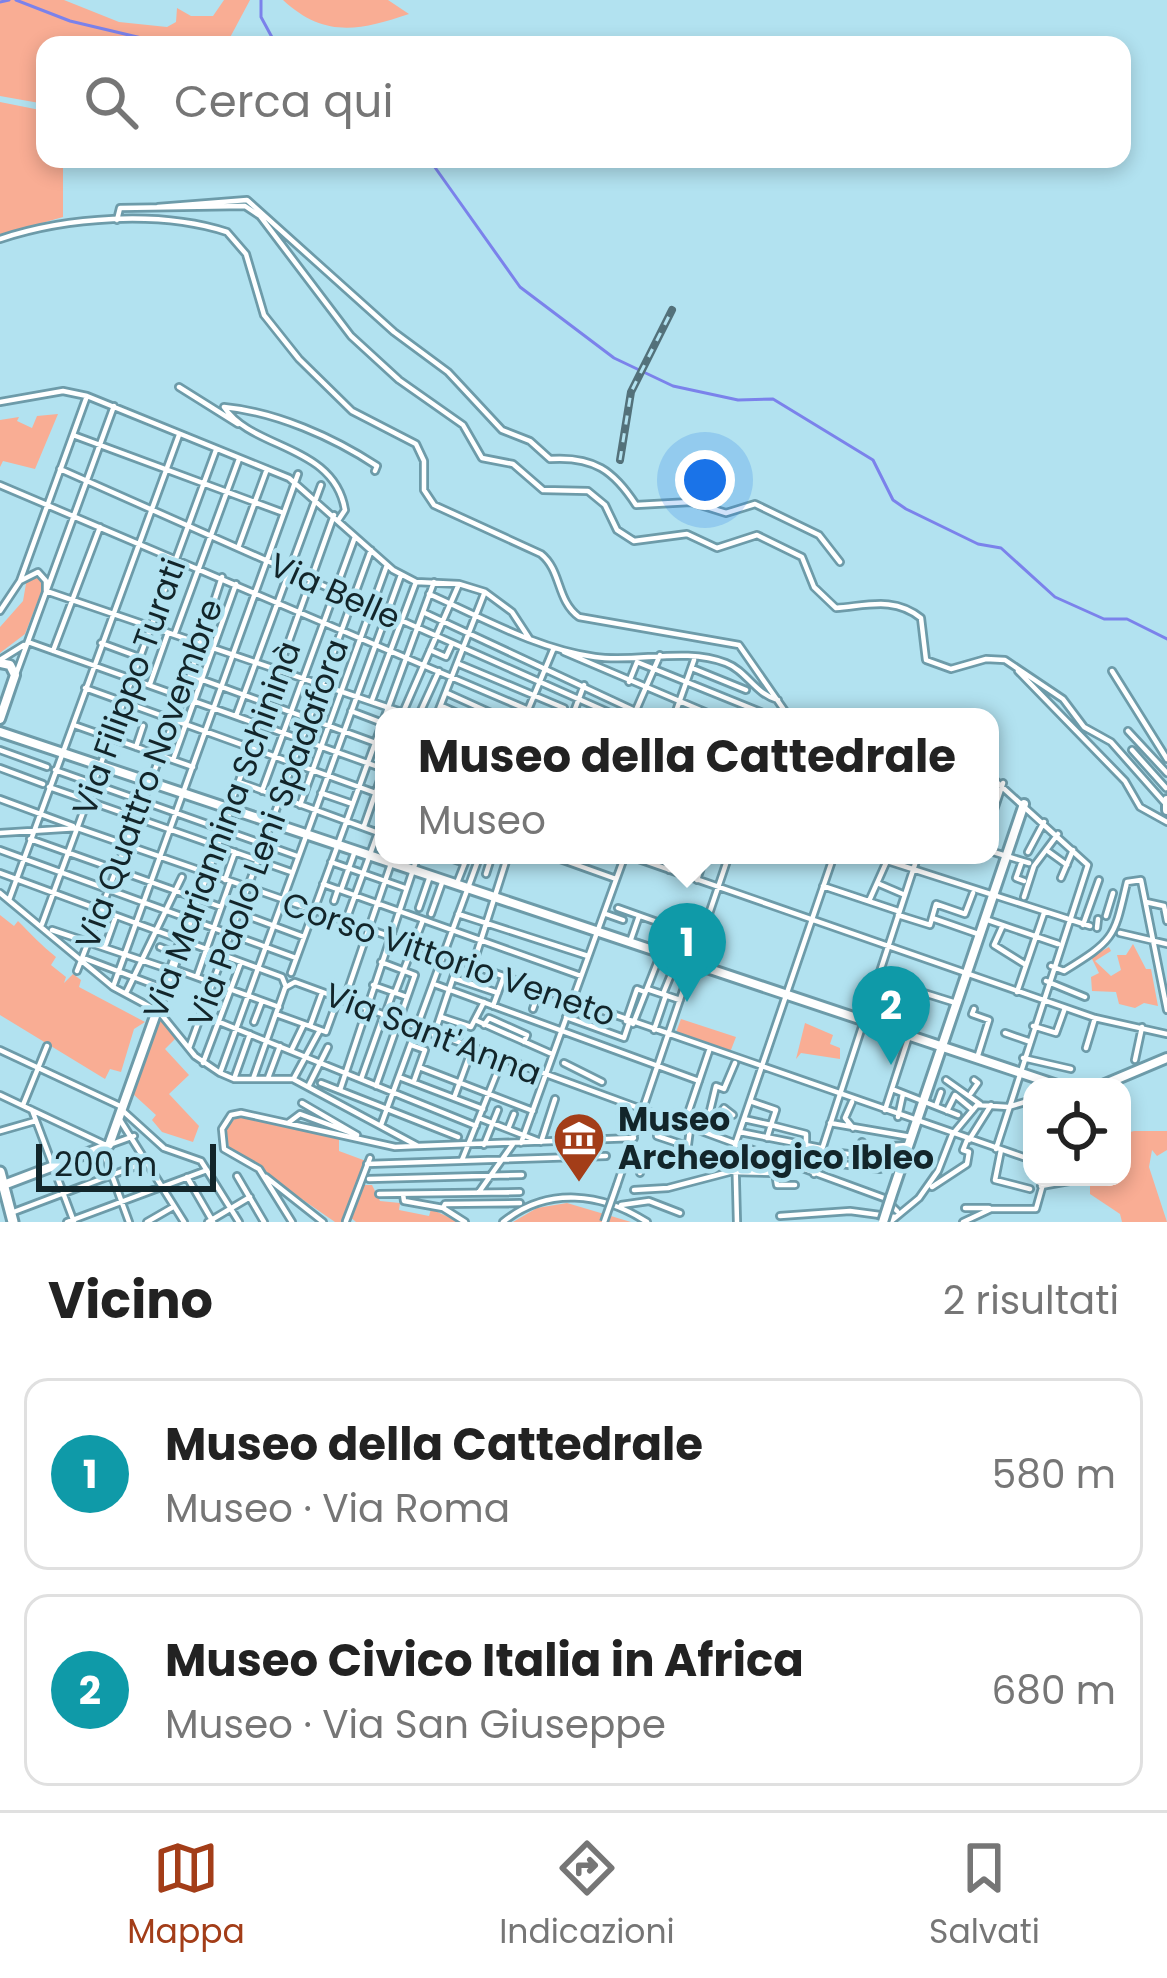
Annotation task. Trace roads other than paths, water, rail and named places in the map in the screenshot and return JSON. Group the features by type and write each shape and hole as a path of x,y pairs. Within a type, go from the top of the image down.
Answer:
{"main road":[{"path":"0,1172 12,1218"}],"street":[{"path":"152,209 247,200 394,332 448,372 502,430 530,441 542,454 573,458 619,477 636,505 644,508 691,502 726,513 755,504 819,535 840,562"},
{"path":"117,220 120,208 233,205 253,211 350,335 400,380 463,425 482,458 513,464 543,490 588,491 605,506 623,537 651,542 687,534 717,548 750,535 763,537 802,557 814,587 829,604 880,602 915,612 922,624 922,653 934,665 961,669 986,659 1014,666 1063,699 1084,727 1111,742 1166,804"},
{"path":"0,238 49,222 117,220 210,228 233,236 246,254 270,326 352,411 416,444 424,461 424,490 441,511 541,554 550,562 561,598 579,617 739,645 783,708"},
{"path":"178,388 324,469 342,496 345,510 336,516"},
{"path":"0,402 63,391 87,395 267,469 294,483 336,516 400,575 416,582 459,584 484,592 512,612 529,638"},
{"path":"0,611 20,580 87,395"},
{"path":"0,719 114,406"},
{"path":"238,424 224,406 289,422 359,454 377,466 375,471"},
{"path":"73,435 283,513"},
{"path":"9,900 46,785 179,435"},
{"name":"Via Filippo Turati","path":"42,924 216,450"},
{"path":"149,685 239,459"},
{"path":"238,548 267,469"},
{"name":"Via Belle","path":"60,470 595,708"},
{"path":"113,987 298,474"},
{"path":"236,716 321,484"},
{"path":"0,485 176,557 516,708"},
{"name":"Via Mariannina Schininà","path":"107,1146 336,516"},
{"path":"53,651 100,525"},
{"path":"262,791 356,535"},
{"name":"Via Paolo Leni Spadafora","path":"189,1048 371,550"},
{"path":"30,551 30,564 46,581 46,591"},
{"path":"20,580 56,565"},
{"path":"300,806 387,565"},
{"path":"220,1073 400,575"},
{"name":"Via Quattro Novembre","path":"77,971 183,697 222,577"},
{"path":"371,702 416,582"},
{"path":"46,591 387,707 434,582"},
{"path":"173,760 236,583"},
{"path":"405,708 459,584"},
{"path":"446,708 441,706 484,592"},
{"path":"429,594 553,650 603,658 660,655 728,664 754,690 780,703"},
{"path":"422,612 546,666 626,708"},
{"path":"28,642 375,766"},
{"path":"15,678 13,668 0,662 28,642"},
{"path":"101,643 140,657"},
{"path":"430,650 446,658 452,644"},
{"path":"528,708 553,650"},
{"path":"564,652 693,708"},
{"path":"637,708 660,655"},
{"path":"677,708 694,660"},
{"path":"629,682 637,662 752,708"},
{"path":"460,664 564,708"},
{"path":"722,680 728,664"},
{"path":"1014,666 1125,781 1140,807 1167,822"},
{"path":"692,668 746,690"},
{"path":"421,708 439,671"},
{"path":"1112,671 1125,698 1157,736 1167,759"},
{"path":"190,675 374,743 292,969 298,984 286,987"},
{"path":"575,708 584,685"},
{"path":"85,688 375,793"},
{"path":"447,693 480,708"},
{"path":"612,708 616,701"},
{"path":"778,708 780,703"},
{"path":"351,711 375,720"},
{"path":"72,724 193,767"},
{"path":"136,747 143,726"},
{"path":"1127,731 1167,773"},
{"path":"0,732 375,857"},
{"path":"0,750 46,767"},
{"path":"1132,750 1166,788"},
{"path":"0,768 292,872"},
{"path":"55,770 297,856"},
{"path":"999,781 1088,866 1040,1000 999,1150 995,1180 1030,1189"},
{"path":"238,782 375,832"},
{"path":"999,795 1003,783"},
{"path":"321,793 352,804"},
{"path":"363,828 375,796"},
{"path":"0,799 78,828"},
{"path":"891,1218 891,1197 1024,804"},
{"path":"1028,852 1044,822"},
{"name":"Corso Vittorio Veneto","path":"0,833 78,828 898,1118 1023,1157"},
{"path":"1023,902 1034,866 1058,833"},
{"path":"30,839 221,907"},
{"path":"345,923 375,846"},
{"path":"1061,878 1074,848"},
{"path":"0,850 296,958"},
{"path":"334,901 355,851"},
{"path":"197,976 235,852"},
{"path":"1048,852 1067,865"},
{"path":"999,854 1025,862 1016,878 1024,881"},
{"path":"331,862 407,888"},
{"path":"51,931 197,976 326,1032 391,864"},
{"path":"402,864 1037,1078"},
{"path":"340,1090 415,864"},
{"path":"456,884 465,864"},
{"path":"381,1125 477,864"},
{"path":"486,874 489,864"},
{"path":"472,968 505,864"},
{"path":"575,864 616,879"},
{"path":"479,1192 524,1136 604,913 612,906 622,864"},
{"path":"652,864 1040,1000 1167,1034"},
{"path":"669,870 671,864"},
{"path":"697,880 702,864"},
{"path":"604,1222 726,864"},
{"path":"737,1219 735,1145 831,864"},
{"path":"869,902 885,864"},
{"path":"891,864 1090,926"},
{"path":"814,1174 915,864"},
{"path":"0,873 258,968 278,976 286,987"},
{"path":"419,908 430,876"},
{"path":"126,994 182,877"},
{"path":"1051,966 1064,971 1104,947 1127,904 1125,885 1133,879 1143,883 1167,1010"},
{"path":"431,914 443,880"},
{"path":"1090,926 1099,880"},
{"path":"877,883 905,895"},
{"path":"323,884 581,976"},
{"path":"824,886 930,925 936,904 964,914 974,891"},
{"path":"879,905 886,887"},
{"path":"0,893 83,957 113,987 154,1009"},
{"path":"1106,916 1113,893"},
{"path":"424,894 436,899"},
{"path":"1146,902 1164,906 1167,921"},
{"path":"612,906 674,928 672,935 699,945"},
{"path":"240,913 304,937"},
{"path":"604,913 623,920"},
{"path":"1017,992 1044,913"},
{"path":"458,914 588,956"},
{"path":"105,946 116,916"},
{"path":"630,943 639,916"},
{"path":"932,918 980,934"},
{"path":"985,919 1058,944"},
{"path":"1090,926 1098,919"},
{"path":"361,1079 423,920"},
{"path":"1003,926 994,945 1026,965"},
{"path":"1120,933 1167,944"},
{"path":"160,947 177,955"},
{"path":"566,1017 624,1038 661,952"},
{"path":"83,957 165,989"},
{"path":"654,1032 677,958"},
{"path":"203,1063 241,962"},
{"path":"376,1086 415,975 381,962"},
{"path":"434,1035 458,963"},
{"path":"278,976 292,969"},
{"path":"1009,972 1022,978"},
{"path":"453,978 498,993"},
{"path":"484,1024 491,1019 503,979"},
{"path":"1046,981 1085,997"},
{"path":"433,983 699,1081"},
{"name":"Via Sant'Anna","path":"298,984 884,1198 891,1218"},
{"path":"373,985 407,998"},
{"path":"253,1079 286,987"},
{"path":"646,990 678,999"},
{"path":"533,1009 539,992"},
{"path":"291,1051 322,993"},
{"path":"920,997 924,993 956,1003"},
{"path":"254,1022 262,1001"},
{"path":"440,1017 471,1028 484,1002"},
{"path":"1033,1026 1057,1033 1065,1008"},
{"path":"974,1009 972,1014 989,1020 977,1058"},
{"path":"161,1014 203,1063 220,1073 234,1079 293,1079 381,1125 405,1146"},
{"path":"202,1015 476,1127"},
{"path":"1086,1048 1096,1018"},
{"path":"491,1019 527,1035 524,1042"},
{"path":"475,1020 553,1054"},
{"path":"1135,1060 1142,1028"},
{"path":"293,1079 320,1030"},
{"path":"1005,1033 1028,1041"},
{"path":"234,1079 250,1034"},
{"path":"884,1112 909,1036"},
{"path":"411,1045 425,1050 414,1083"},
{"path":"22,1105 47,1046"},
{"path":"268,1078 280,1046"},
{"path":"628,1055 631,1046"},
{"path":"308,1087 328,1047"},
{"path":"453,1097 472,1049"},
{"path":"0,1050 121,1112 164,1148 201,1161 239,1222"},
{"path":"640,1173 645,1154 686,1160 687,1128 709,1051"},
{"path":"1023,1058 1071,1069"},
{"path":"1119,1078 1167,1058"},
{"path":"462,1160 502,1060"},
{"path":"730,1118 724,1108 716,1118 709,1115 716,1086 728,1084 736,1060"},
{"path":"564,1063 602,1082"},
{"path":"419,1067 533,1111"},
{"path":"946,1080 949,1076 980,1104 1008,1107 1023,1103"},
{"path":"399,1077 483,1108"},
{"path":"970,1095 978,1083 974,1080"},
{"path":"321,1083 458,1137"},
{"path":"892,1089 958,1115"},
{"path":"936,1106 941,1092"},
{"path":"898,1118 903,1094"},
{"path":"0,1095 107,1146"},
{"path":"947,1111 956,1095 973,1110"},
{"path":"541,1142 555,1099"},
{"path":"751,1101 776,1110 766,1138"},
{"path":"852,1101 845,1118 853,1128"},
{"path":"302,1102 357,1136"},
{"path":"781,1216 850,1211 891,1218 920,1198 952,1135 980,1104"},
{"path":"932,1187 968,1163 969,1153 963,1150 991,1105"},
{"path":"32,1110 71,1221 207,1170"},
{"path":"121,1112 184,1222"},
{"path":"322,1222 283,1188 224,1149 224,1125 237,1112 287,1123 300,1114 357,1136 405,1146 634,1138"},
{"path":"509,1126 514,1114"},
{"path":"441,1130 446,1115"},
{"path":"349,1127 354,1117"},
{"path":"479,1118 541,1142"},
{"path":"744,1119 806,1134 806,1144"},
{"path":"484,1145 494,1120"},
{"path":"0,1131 36,1121"},
{"path":"830,1124 862,1125 910,1141"},
{"path":"740,1132 848,1154"},
{"path":"2,1186 134,1136"},
{"path":"657,1136 684,1145"},
{"path":"892,1146 910,1141"},
{"path":"862,1142 862,1167"},
{"path":"107,1146 112,1175 130,1222"},
{"path":"403,1162 405,1146"},
{"path":"348,1221 368,1161 606,1156"},
{"path":"799,1168 800,1156"},
{"path":"668,1171 670,1157"},
{"path":"12,1218 149,1161"},
{"path":"818,1161 880,1169"},
{"path":"634,1190 668,1188 755,1168 775,1173 778,1185 795,1185"},
{"path":"264,1175 292,1222"},
{"path":"369,1179 522,1175"},
{"path":"237,1176 264,1222"},
{"path":"188,1177 211,1221 250,1197"},
{"path":"965,1208 1036,1209 1041,1186"},
{"path":"617,1204 619,1187"},
{"path":"276,1194 283,1188"},
{"path":"379,1194 520,1192"},
{"path":"403,1194 404,1201 443,1208 465,1222"},
{"path":"503,1222 554,1198 617,1204 649,1201 680,1213"},
{"path":"443,1208 445,1204 520,1203"},
{"path":"617,1204 647,1222"},
{"path":"147,1222 174,1206"},
{"path":"963,1222 991,1209"}],"waterway":[{"path":"0,2 9,0"},
{"path":"16,0 70,21 133,36"},
{"path":"261,0 261,17 271,36"},
{"path":"435,168 520,287 614,358 673,386 738,400 773,399 873,460 893,500 906,509 978,544 1001,548 1055,597 1104,619 1127,619 1167,639"}],"railway":[{"path":"620,460 631,392 672,310"}],"place":[{"name":"Museo della Cattedrale","path":"687,1002"},
{"name":"Museo Civico Italia in Africa","path":"891,1065"},
{"name":"Museo Archeologico Ibleo","path":"579,1184"}]}
